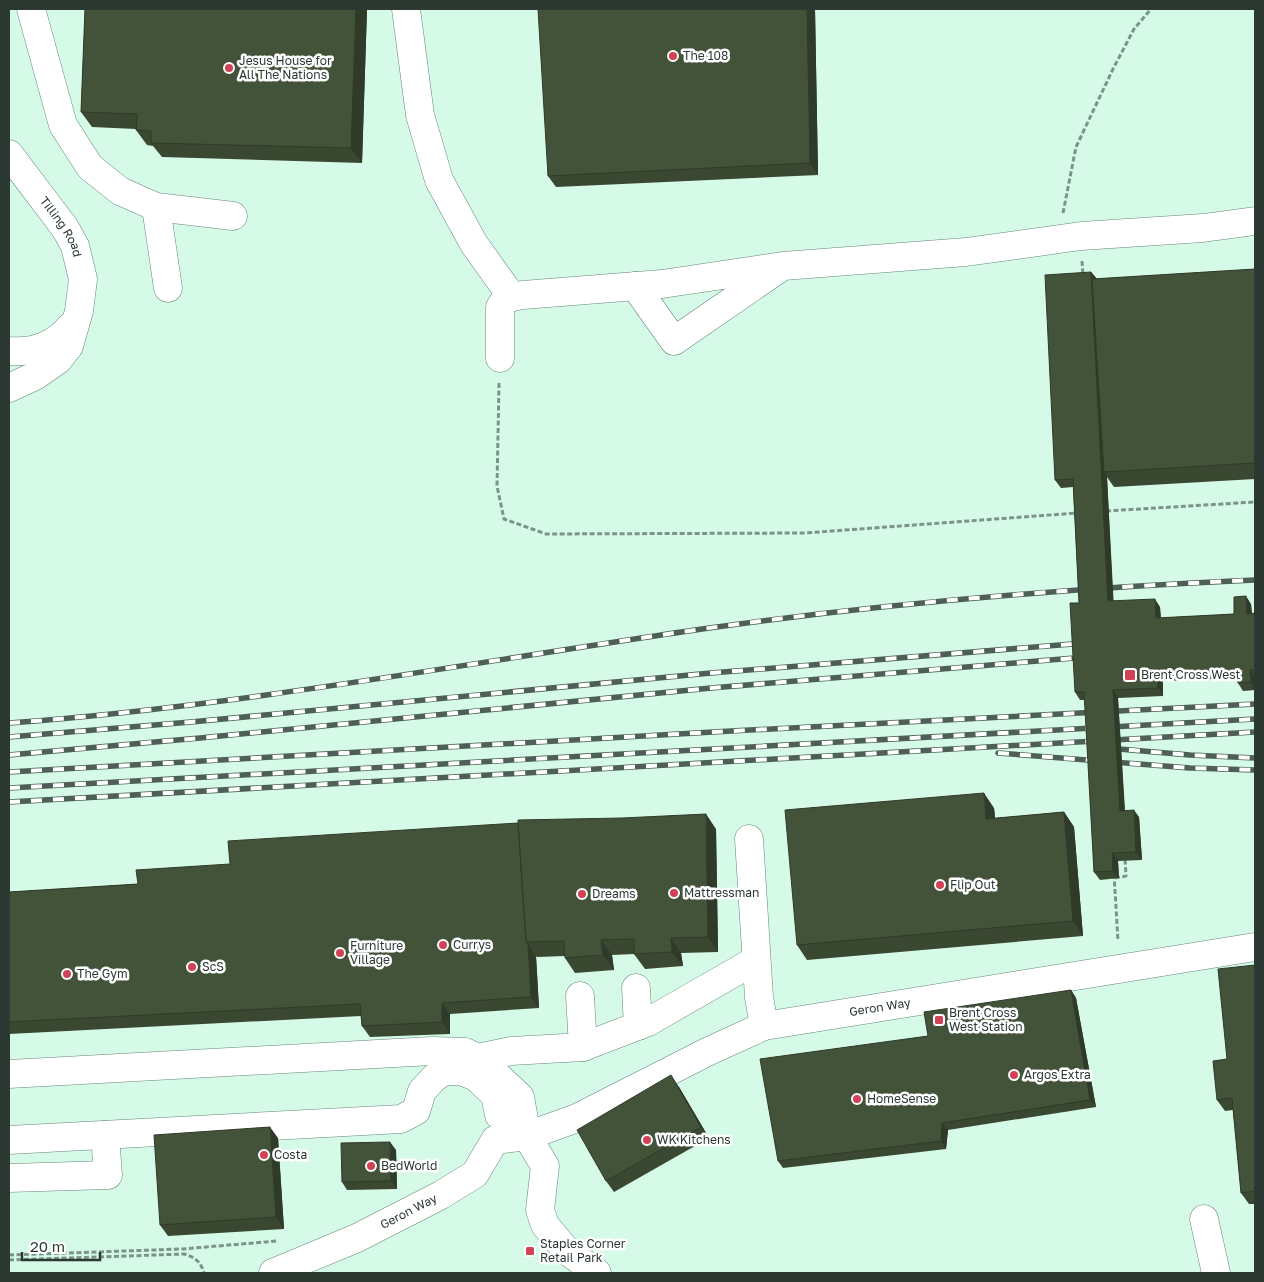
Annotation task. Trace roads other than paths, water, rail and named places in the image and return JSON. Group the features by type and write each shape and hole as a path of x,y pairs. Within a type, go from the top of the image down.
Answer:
{"street":[{"path":"31,9 63,125 90,167 120,191 156,207 234,216"},
{"path":"406,9 420,115 439,180 474,244 512,297"},
{"name":"Tilling Road","path":"9,154 65,228 75,246 83,279 79,311 69,346 58,360 35,376 9,388"},
{"path":"156,207 168,288"},
{"path":"500,358 500,307 504,301 523,295 662,284 783,266 966,252 1069,237 1203,228 1255,221"},
{"path":"635,286 674,341 783,266"},
{"name":"Tilling Road","path":"9,351 21,352 40,349 66,331 79,311"},
{"path":"749,839 756,960 764,1026"},
{"name":"Geron Way","path":"273,1273 357,1238 441,1195 475,1174 495,1140 527,1136 577,1118 764,1026 1255,947"},
{"path":"478,1058 511,1051 583,1047 648,1022 756,960"},
{"path":"636,988 638,1026"},
{"path":"580,996 583,1047"},
{"path":"9,1074 432,1051 465,1052 478,1058 520,1097 527,1136 545,1166 540,1210 546,1225 566,1250 597,1273"},
{"path":"9,1140 401,1119 416,1111 422,1091 434,1078 444,1071 461,1071 476,1077 495,1095 499,1115 527,1136"},
{"path":"9,1178 108,1174 105,1135"},
{"path":"1204,1219 1216,1273"}],"railway":[{"path":"9,723 183,706 357,682 702,629 840,611 1048,592 1255,580"},
{"path":"9,737 191,722 711,673 1085,643"},
{"path":"9,755 711,688 1087,657"},
{"path":"9,772 713,732 1255,704"},
{"path":"9,788 1255,719"},
{"path":"9,802 1255,732"},
{"path":"1107,748 1255,758"},
{"path":"998,753 1190,768 1255,770"}],"place":[{"name":"The 108","path":"673,56"},
{"name":"Jesus House for All The Nations","path":"229,68"},
{"name":"Brent Cross West","path":"1130,675"},
{"name":"Flip Out","path":"940,885"},
{"name":"Mattressman","path":"674,893"},
{"name":"Dreams","path":"582,894"},
{"name":"Currys","path":"443,945"},
{"name":"Furniture Village","path":"340,953"},
{"name":"ScS","path":"192,967"},
{"name":"The Gym","path":"67,974"},
{"name":"Brent Cross West Station","path":"939,1020"},
{"name":"Argos Extra","path":"1014,1075"},
{"name":"HomeSense","path":"857,1099"},
{"name":"WK Kitchens","path":"647,1140"},
{"name":"Costa","path":"264,1155"},
{"name":"BedWorld","path":"371,1166"},
{"name":"Staples Corner Retail Park","path":"530,1251"}]}
